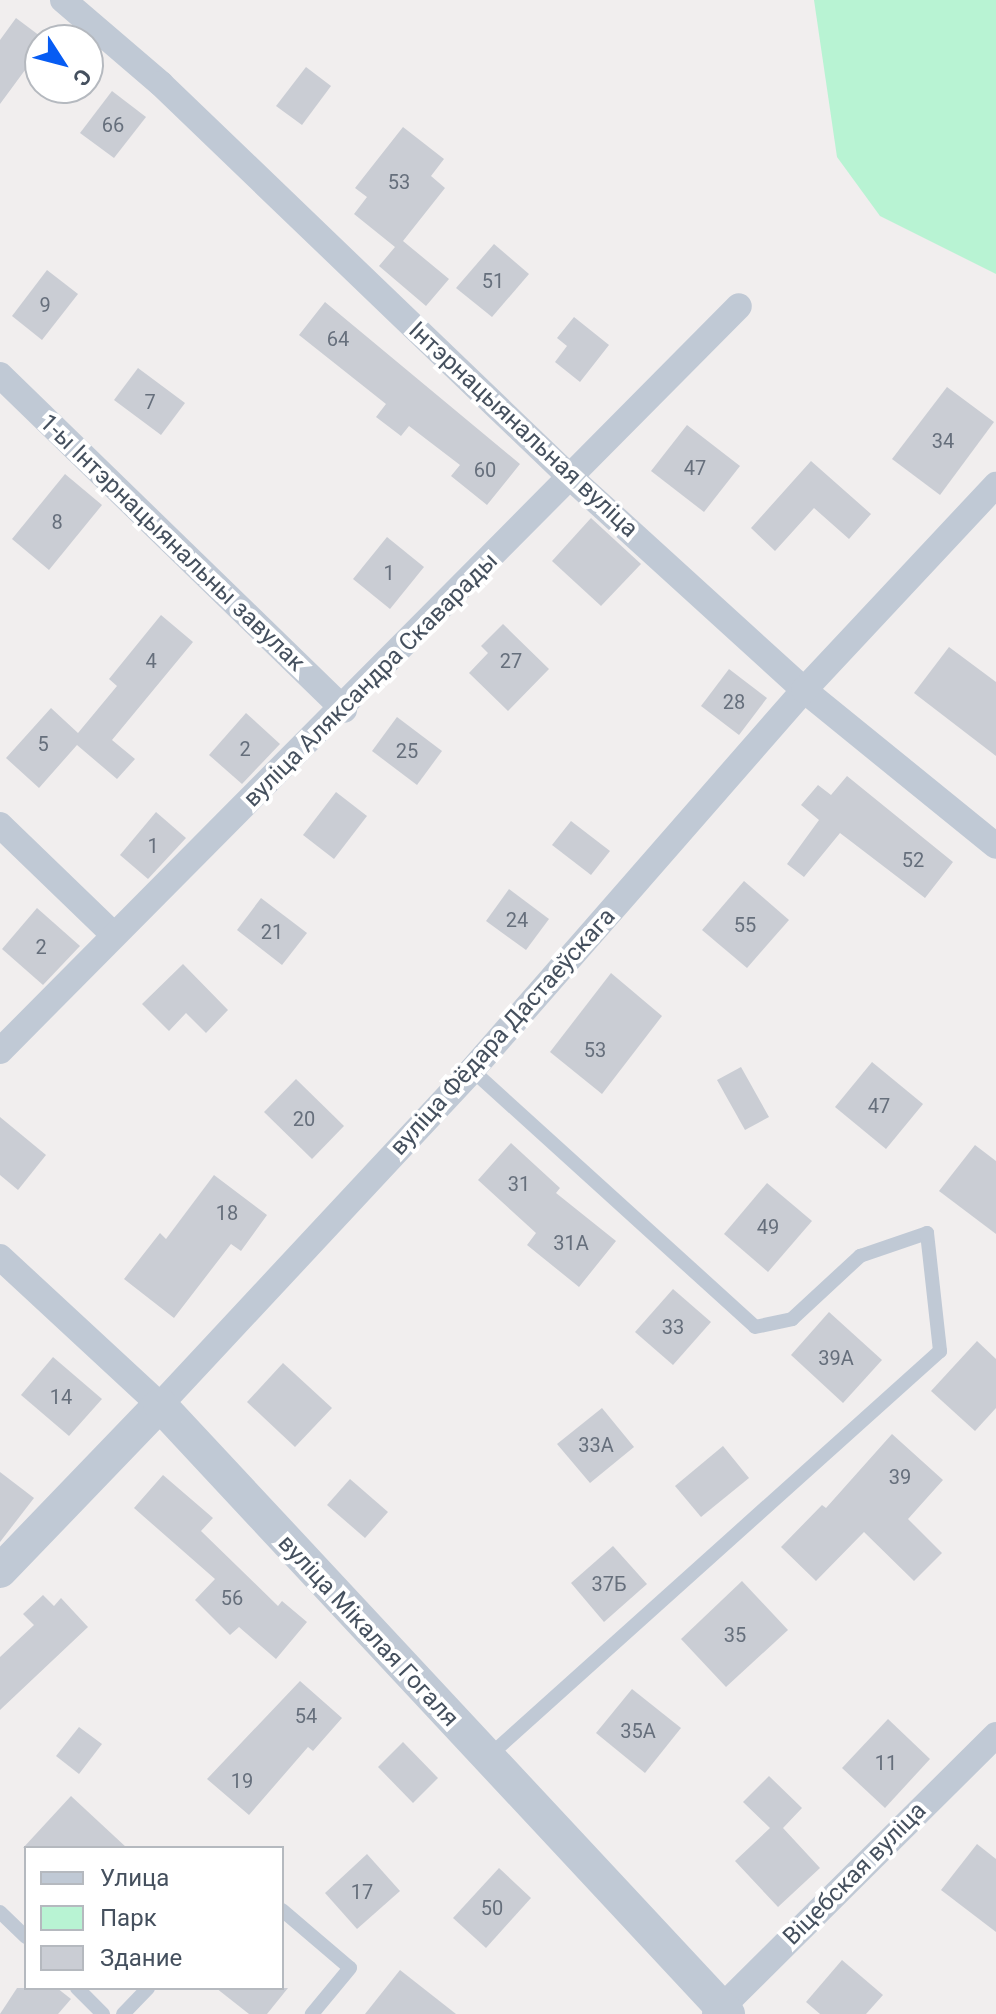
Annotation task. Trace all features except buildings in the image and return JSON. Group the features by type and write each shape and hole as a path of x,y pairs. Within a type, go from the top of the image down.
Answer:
{"street":[{"name":"Інтэрнацыянальная вуліца","path":"63,0 161,84 570,477 804,690 996,846"},
{"name":"вуліца Аляксандра Скаварады","path":"0,1051 344,710 739,306"},
{"name":"1-ы Інтэрнацыянальны завулак","path":"0,375 344,710"},
{"name":"вуліца Фёдара Дастаеўскага","path":"0,1571 160,1405 472,1070 804,690 996,485"},
{"path":"0,825 114,935"},
{"name":"вуліца Мікалая Гогаля","path":"0,1257 160,1405 721,2012"},
{"name":"Віцебская вуліца","path":"721,2012 994,1743"}],"lane":[{"path":"472,1070 755,1327 792,1319 860,1256 927,1233 940,1351 486,1759"},
{"path":"0,1912 24,1935"},
{"path":"284,1912 350,1968 312,2014"},
{"path":"79,1990 103,2014"},
{"path":"123,2014 146,1990"}],"green space":[{"path":"814,0 996,0 996,274 880,216 837,157"}]}
